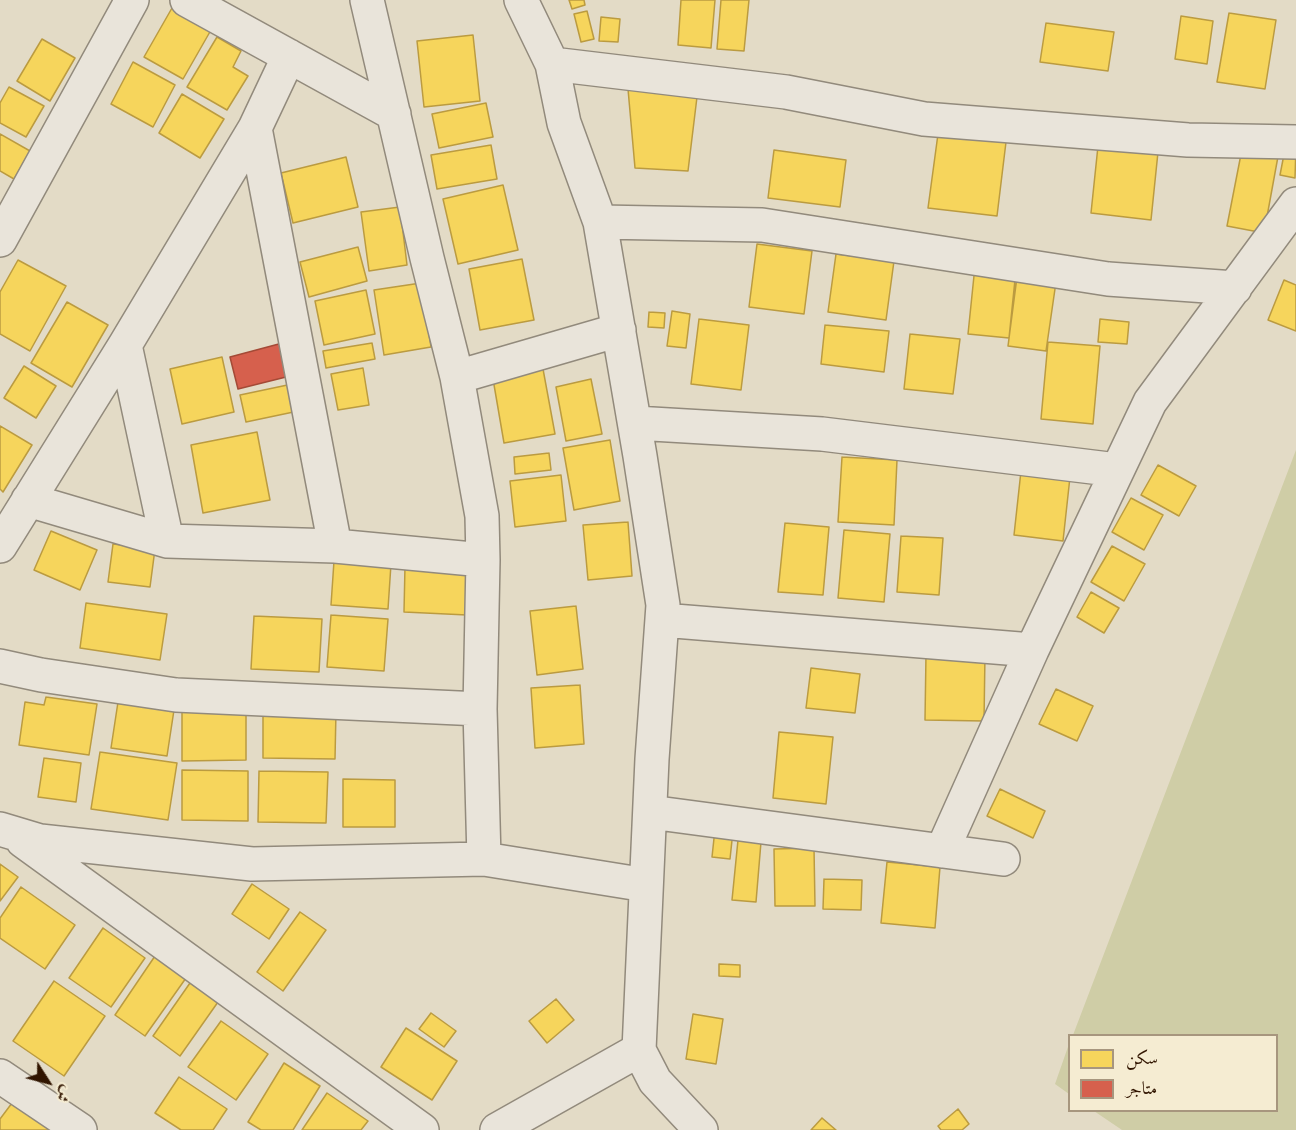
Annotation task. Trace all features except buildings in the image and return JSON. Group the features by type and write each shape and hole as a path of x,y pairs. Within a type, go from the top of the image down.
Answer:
{"street":[{"path":"0,240 132,0"},
{"path":"187,0 394,114"},
{"path":"367,0 458,376 482,516 480,709 484,860"},
{"path":"521,0 552,64 564,123 600,222 635,423 663,605 646,885 639,1050 655,1081 701,1130"},
{"path":"0,546 125,345 255,128 288,56"},
{"path":"552,64 786,92 924,119 1188,140 1296,142"},
{"path":"255,128 335,546"},
{"path":"942,851 1032,650 1150,402 1296,204"},
{"path":"600,222 762,225 1108,279 1234,288"},
{"path":"458,376 619,330"},
{"path":"125,345 167,541"},
{"path":"635,423 822,434 1117,470"},
{"path":"28,500 167,541 335,546 483,560"},
{"path":"662,620 1032,650"},
{"path":"0,666 41,675 176,695 480,709"},
{"path":"650,812 1003,859"},
{"path":"4,829 40,841 252,864 484,860 646,885"},
{"path":"4,829 422,1130"},
{"path":"497,1130 639,1050"},
{"path":"0,1076 80,1130"}],"shaded area":[{"path":"1296,450 1296,1130 1122,1130 1095,1112 1278,1112 1278,1034 1073,1034"},
{"path":"1068,1047 1068,1093 1055,1084"}]}
